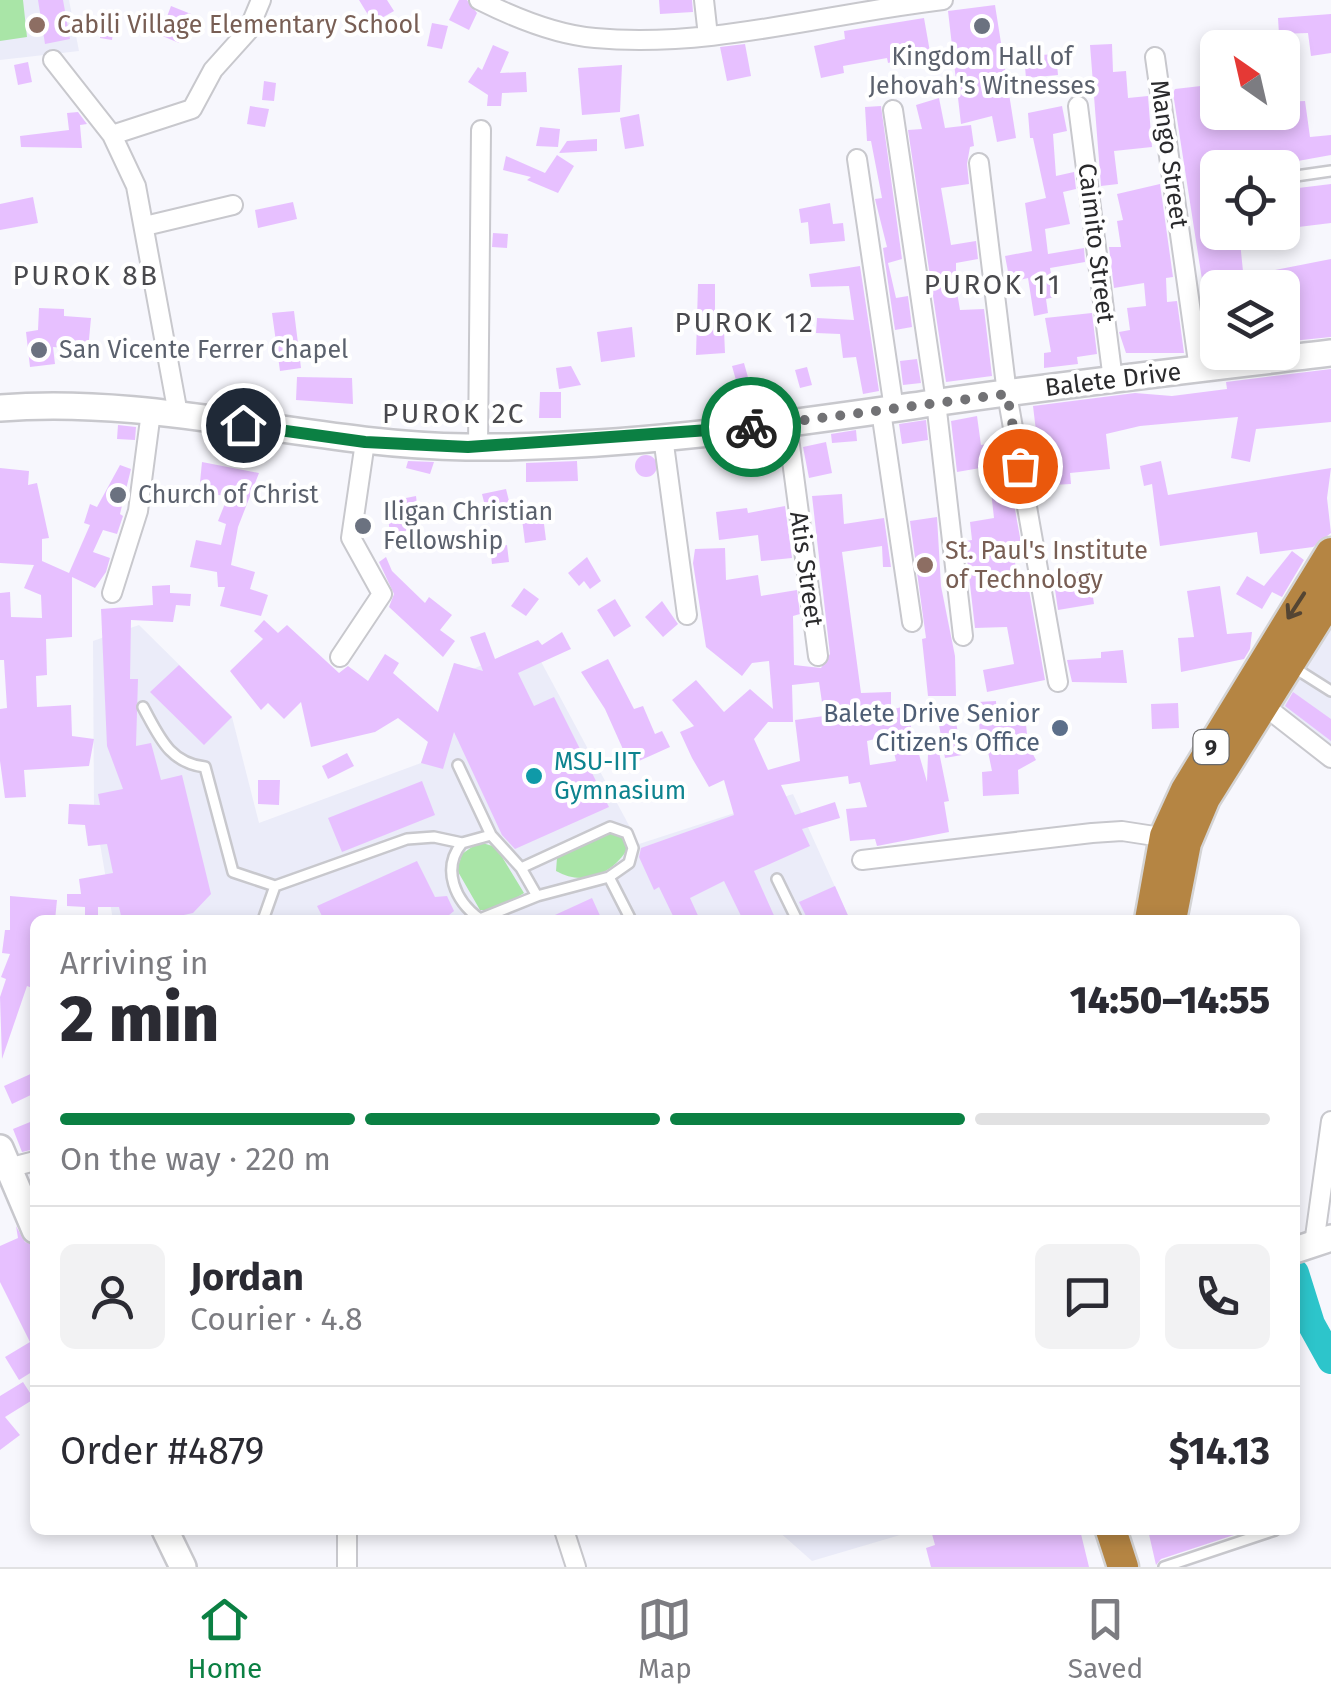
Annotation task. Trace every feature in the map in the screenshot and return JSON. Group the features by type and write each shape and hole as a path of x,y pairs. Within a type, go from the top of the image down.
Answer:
{"highway":[{"name":"9","path":"1152,915 1176,840 1186,790 1331,553"},
{"name":"9","path":"1171,915 1176,840 1331,597"},
{"path":"1113,1535 1123,1567"},
{"path":"1132,1535 1142,1567"}],"street":[{"path":"112,135 192,109 213,70 248,32 260,0"},
{"path":"479,0 593,38 708,36 849,11 943,0"},
{"path":"704,0 708,36"},
{"name":"Mango Street","path":"1155,57 1199,369"},
{"path":"52,60 112,135 136,186 178,414"},
{"name":"Caimito Street","path":"1078,106 1113,380"},
{"path":"893,110 936,402 962,636"},
{"path":"478,447 480,130"},
{"path":"857,159 912,622"},
{"path":"979,163 1007,394 1058,682"},
{"path":"146,226 233,205"},
{"name":"Balete Drive","path":"0,408 59,403 178,414 365,442 478,447 663,436 787,423 1331,353"},
{"path":"112,593 138,511 152,412"},
{"name":"Atis Street","path":"787,423 818,656"},
{"path":"663,436 687,615"},
{"path":"340,657 382,594 351,538 365,442"},
{"path":"1262,704 1331,758"},
{"path":"862,860 1092,832 1176,840"},
{"path":"1309,1246 1331,1121"},
{"path":"30,1161 4,1158 30,1218"},
{"path":"167,1535 182,1567"},
{"path":"347,1535 348,1567"},
{"path":"566,1535 576,1567"}],"lane":[{"path":"1300,176 1331,171"},
{"path":"1286,664 1331,691"},
{"path":"143,707 170,754 185,765 205,767 233,872 275,886 407,839 434,836 462,843 491,835"},
{"path":"458,765 491,835 521,868 537,896"},
{"path":"501,915 537,896 609,877 633,854 631,840 620,827 610,826 521,868"},
{"path":"462,843 452,855 450,870 461,900 476,915"},
{"path":"609,877 628,915"},
{"path":"777,879 795,915"},
{"path":"265,915 275,886"},
{"path":"1164,1567 1260,1535"}],"shaded area":[{"name":"Cabili Village Elementary School","path":"0,0 69,0 79,51 0,60"},
{"path":"139,625 232,717 259,823 421,763 454,663 473,669 531,643 639,844 793,794 848,915 112,915 94,809 93,641"},
{"path":"1331,627 1331,747 1276,708"},
{"path":"783,1535 900,1535 812,1561"}],"green space":[{"path":"0,0 23,0 27,37 0,41"},
{"path":"603,833 620,835 628,848 614,865 587,878 556,871 557,858"},
{"path":"479,842 496,847 524,893 497,910 480,910 457,870 462,854"}],"building":[{"path":"38,0 63,0 70,39 45,44"},
{"path":"359,0 387,0 394,11 373,23"},
{"path":"459,0 467,0 477,13 469,30 449,20"},
{"path":"659,0 692,0 693,12 660,14"},
{"path":"995,5 1016,138 997,142 992,116 961,124 948,11"},
{"path":"171,6 191,14 179,43 160,35"},
{"path":"1331,14 1331,53 1311,56 1308,33 1279,30 1278,18"},
{"path":"102,15 115,17 112,40 100,38"},
{"path":"924,18 930,52 888,63 887,58 843,66 844,73 821,78 814,46 845,39 844,31"},
{"path":"432,23 448,26 442,49 427,46"},
{"path":"745,44 751,76 727,81 720,47"},
{"path":"1112,44 1113,72 1126,71 1128,98 1148,96 1152,147 1114,151 1118,184 1101,186 1090,45"},
{"path":"493,45 509,52 500,73 526,72 527,92 502,93 501,106 487,106 488,95 468,82 478,67 482,70"},
{"path":"1056,54 1058,75 1026,78 1024,56"},
{"path":"28,62 32,82 18,85 14,65"},
{"path":"622,65 620,112 582,115 578,68"},
{"path":"264,81 276,83 274,101 262,100"},
{"path":"1200,86 1200,130 1300,130 1300,101 1305,101 1310,137 1331,135 1331,155 1300,161 1300,150 1200,150 1200,250 1241,250 1243,270 1201,270 1175,89"},
{"path":"939,98 945,128 971,125 974,146 970,147 967,164 969,184 941,188 951,245 976,241 978,259 956,263 956,286 960,310 984,309 992,376 946,382 908,130 922,129 916,105"},
{"path":"250,106 269,109 265,127 247,124"},
{"path":"881,106 902,259 888,263 896,298 908,296 912,327 895,330 883,248 887,247 875,199 882,198 871,141 867,141 865,107"},
{"path":"1062,106 1067,131 1053,134 1056,176 1074,172 1076,189 1063,192 1070,224 1045,229 1048,254 1084,248 1085,262 1050,268 1055,297 1046,299 1048,313 1034,316 1028,278 1010,282 1005,256 1032,251 1025,203 1046,198 1030,138 1028,113"},
{"path":"78,112 87,124 80,125 82,148 21,147 20,136 69,130 67,113"},
{"path":"639,114 644,146 625,149 620,118"},
{"path":"540,127 560,129 558,147 536,146"},
{"path":"597,139 597,151 559,153 567,141"},
{"path":"557,155 574,166 558,193 527,180 531,177 503,170 506,156 545,173"},
{"path":"1160,184 1173,277 1166,278 1167,302 1177,301 1184,353 1126,353 1119,332 1130,330 1127,308 1146,306 1144,283 1114,288 1109,247 1121,247 1117,221 1123,220 1117,194"},
{"path":"1331,184 1331,223 1300,227 1300,188"},
{"path":"33,197 38,223 0,230 0,204"},
{"path":"293,202 297,219 258,228 255,210"},
{"path":"830,203 833,224 843,223 845,241 810,244 808,222 801,223 799,209"},
{"path":"493,233 508,234 507,248 492,247"},
{"path":"1331,259 1331,337 1300,340 1300,270 1275,270"},
{"path":"860,266 879,391 863,394 856,357 843,358 840,334 816,333 817,318 854,320 849,286 811,287 809,274"},
{"path":"698,284 715,284 715,331 724,330 725,353 696,355"},
{"path":"39,308 64,309 64,316 91,318 88,350 53,347 55,364 30,367 26,332 38,330"},
{"path":"294,311 301,368 280,371 272,313"},
{"path":"1092,313 1097,354 1077,357 1078,364 1044,368 1044,353 1051,352 1045,318"},
{"path":"632,327 635,357 601,362 597,332"},
{"path":"917,359 921,383 903,385 900,361"},
{"path":"744,363 749,381 737,384 732,366"},
{"path":"571,366 581,385 559,389 556,368"},
{"path":"807,367 812,385 800,388 795,370"},
{"path":"1331,369 1331,422 1256,429 1250,462 1231,458 1238,417 1140,426 1106,434 1110,469 1070,473 1071,484 1051,485 1049,446 1038,448 1033,406 1135,393 1172,396 1227,389 1226,382"},
{"path":"297,377 352,378 353,404 296,400"},
{"path":"540,392 561,392 561,418 539,418"},
{"path":"977,416 981,445 1003,442 1024,560 1015,562 1019,592 1029,590 1045,680 987,692 983,670 1014,664 1007,627 975,628 965,541 972,540 970,522 994,518 991,491 986,467 957,472 951,421"},
{"path":"926,420 928,440 902,444 899,424"},
{"path":"118,425 136,427 135,440 117,439"},
{"path":"856,430 857,441 832,443 831,434"},
{"path":"826,442 832,473 809,478 803,447"},
{"path":"646,455 654,458 654,474 646,477 638,474 635,466 638,458"},
{"path":"408,461 434,462 430,474 406,468"},
{"path":"577,461 578,481 526,482 526,463"},
{"path":"1161,461 1168,495 1331,468 1327,498 1331,533 1313,547 1260,554 1257,532 1160,546 1152,484 1144,486 1140,466"},
{"path":"202,462 259,473 238,527 231,565 255,572 250,589 268,595 261,616 220,606 225,587 218,587 217,572 190,567 196,540 221,545 226,524 218,521 228,496 199,493"},
{"path":"120,465 131,469 120,514 123,516 117,534 103,530 93,552 110,558 106,572 95,588 72,577 72,637 46,639 47,675 36,676 37,707 71,705 72,736 94,739 89,766 24,770 26,797 5,798 0,709 7,708 4,660 0,660 0,593 10,592 11,617 42,618 41,595 24,588 34,565 0,563 0,468 29,471 28,485 37,483 49,538 42,539 42,561 69,573 90,525 84,523 90,504 97,507"},
{"path":"506,489 510,505 486,510 482,494"},
{"path":"842,494 844,524 884,518 891,567 883,567 882,546 842,552 861,693 891,692 891,710 905,706 927,782 928,754 939,752 949,801 944,802 949,832 877,846 875,839 850,841 846,809 867,807 860,782 849,784 848,776 781,785 795,815 835,802 840,818 802,829 810,846 754,871 774,915 741,915 724,881 690,898 698,915 673,915 659,887 654,890 639,857 641,848 734,815 724,780 709,787 692,758 680,732 694,726 672,700 696,680 724,712 750,689 773,709 769,661 752,663 742,676 706,647 693,563 695,549 725,548 726,580 758,575 761,596 797,590 800,614 793,616 794,665 821,668 830,654 812,496","holes":["819,682 824,716 795,720 800,761 768,770 754,739 768,722 793,722 792,685","890,735 896,761 870,765 867,741"]},
{"path":"416,496 420,529 390,533 386,502"},
{"path":"785,506 792,558 761,561 758,535 719,540 716,512 747,508 748,513"},
{"path":"543,516 546,540 525,543 522,519"},
{"path":"937,517 941,586 955,656 956,696 928,696 922,639 926,638 910,521"},
{"path":"507,545 509,562 492,564 490,547"},
{"path":"1292,551 1304,560 1282,597 1272,592 1262,609 1236,594 1247,576 1264,586"},
{"path":"386,557 392,571 425,603 429,597 452,615 440,630 455,641 443,657 389,607 394,594 379,562"},
{"path":"587,557 601,581 590,589 584,581 579,586 568,573"},
{"path":"1089,570 1094,604 1058,610 1053,576"},
{"path":"170,585 170,593 191,594 190,606 176,605 173,622 131,620 130,679 138,679 136,746 151,743 161,780 182,775 211,894 193,913 184,915 121,915 119,907 98,907 98,915 85,915 85,907 67,906 67,894 81,894 79,879 113,873 107,844 88,846 85,825 68,824 69,804 100,805 98,794 123,789 107,746 101,609 153,605 152,586"},
{"path":"1220,586 1227,634 1252,632 1250,649 1244,659 1181,672 1178,638 1194,637 1187,591"},
{"path":"524,588 539,599 526,616 511,606"},
{"path":"615,599 631,626 614,637 597,610"},
{"path":"662,601 678,624 663,637 645,617"},
{"path":"264,620 278,633 287,625 339,673 348,666 368,681 385,654 399,663 393,673 438,712 454,663 483,671 470,637 485,632 495,659 538,640 542,645 562,632 571,649 518,673 534,706 554,697 609,807 515,849 502,835 454,732 443,769 421,763 428,742 398,718 375,732 311,747 301,702 284,719 268,703 261,710 230,671 263,639 254,631"},
{"path":"1123,650 1127,683 1072,682 1067,660 1101,658 1101,652"},
{"path":"608,659 634,709 643,706 655,734 662,731 670,747 630,765 605,709 581,672"},
{"path":"179,665 232,717 204,745 150,692"},
{"path":"1293,692 1331,719 1331,741 1285,706"},
{"path":"996,701 997,726 1026,724 1028,745 1036,760 1018,770 1019,794 983,796 982,772 992,771 985,737 980,737 978,702"},
{"path":"1178,703 1179,728 1152,729 1151,704"},
{"path":"956,722 962,755 945,758 939,725"},
{"path":"347,753 354,766 328,779 322,766"},
{"path":"258,780 280,780 279,805 258,804"},
{"path":"422,781 435,815 342,852 328,818"},
{"path":"417,861 435,897 447,896 454,911 449,915 322,915 317,906"},
{"path":"835,886 848,915 806,915 799,902"},
{"path":"10,896 57,900 56,915 30,915 30,987 27,986 2,1059 0,997 6,979 1,977 10,954 2,953 5,930 10,930"},
{"path":"592,898 600,915 555,915"},
{"path":"30,1074 30,1095 12,1104 4,1086"},
{"path":"30,1122 30,1150 22,1152 13,1129"},
{"path":"16,1226 30,1244 30,1342 0,1282 0,1246 18,1238"},
{"path":"30,1342 30,1373 19,1380 5,1357"},
{"path":"23,1382 30,1393 30,1401 5,1417 20,1435 0,1450 0,1396"},
{"path":"932,1535 1081,1535 1089,1567 931,1567 926,1548 935,1545"},
{"path":"1149,1535 1234,1535 1161,1559 1156,1565"}],"waterway":[{"path":"1300,1289 1311,1324 1331,1360"}],"way so far":[{"path":"751,427 1007,394 1020,466"}],"place":[{"name":"Cabili Village Elementary School","path":"37,25"},
{"name":"Kingdom Hall of Jehovah's Witnesses","path":"982,26"},
{"name":"San Vicente Ferrer Chapel","path":"39,350"},
{"name":"Church of Christ","path":"118,495"},
{"name":"Iligan Christian Fellowship","path":"363,526"},
{"name":"St. Paul's Institute of Technology","path":"925,565"},
{"name":"Balete Drive Senior Citizen's Office","path":"1060,728"},
{"name":"MSU-IIT Gymnasium","path":"534,776"}],"district":[{"name":"PUROK 8B","path":"86,275"},
{"name":"PUROK 11","path":"993,284"},
{"name":"PUROK 12","path":"745,322"},
{"name":"PUROK 2C","path":"454,413"}],"route":[{"path":"243,425 365,442 468,447 558,444 751,427"}]}
